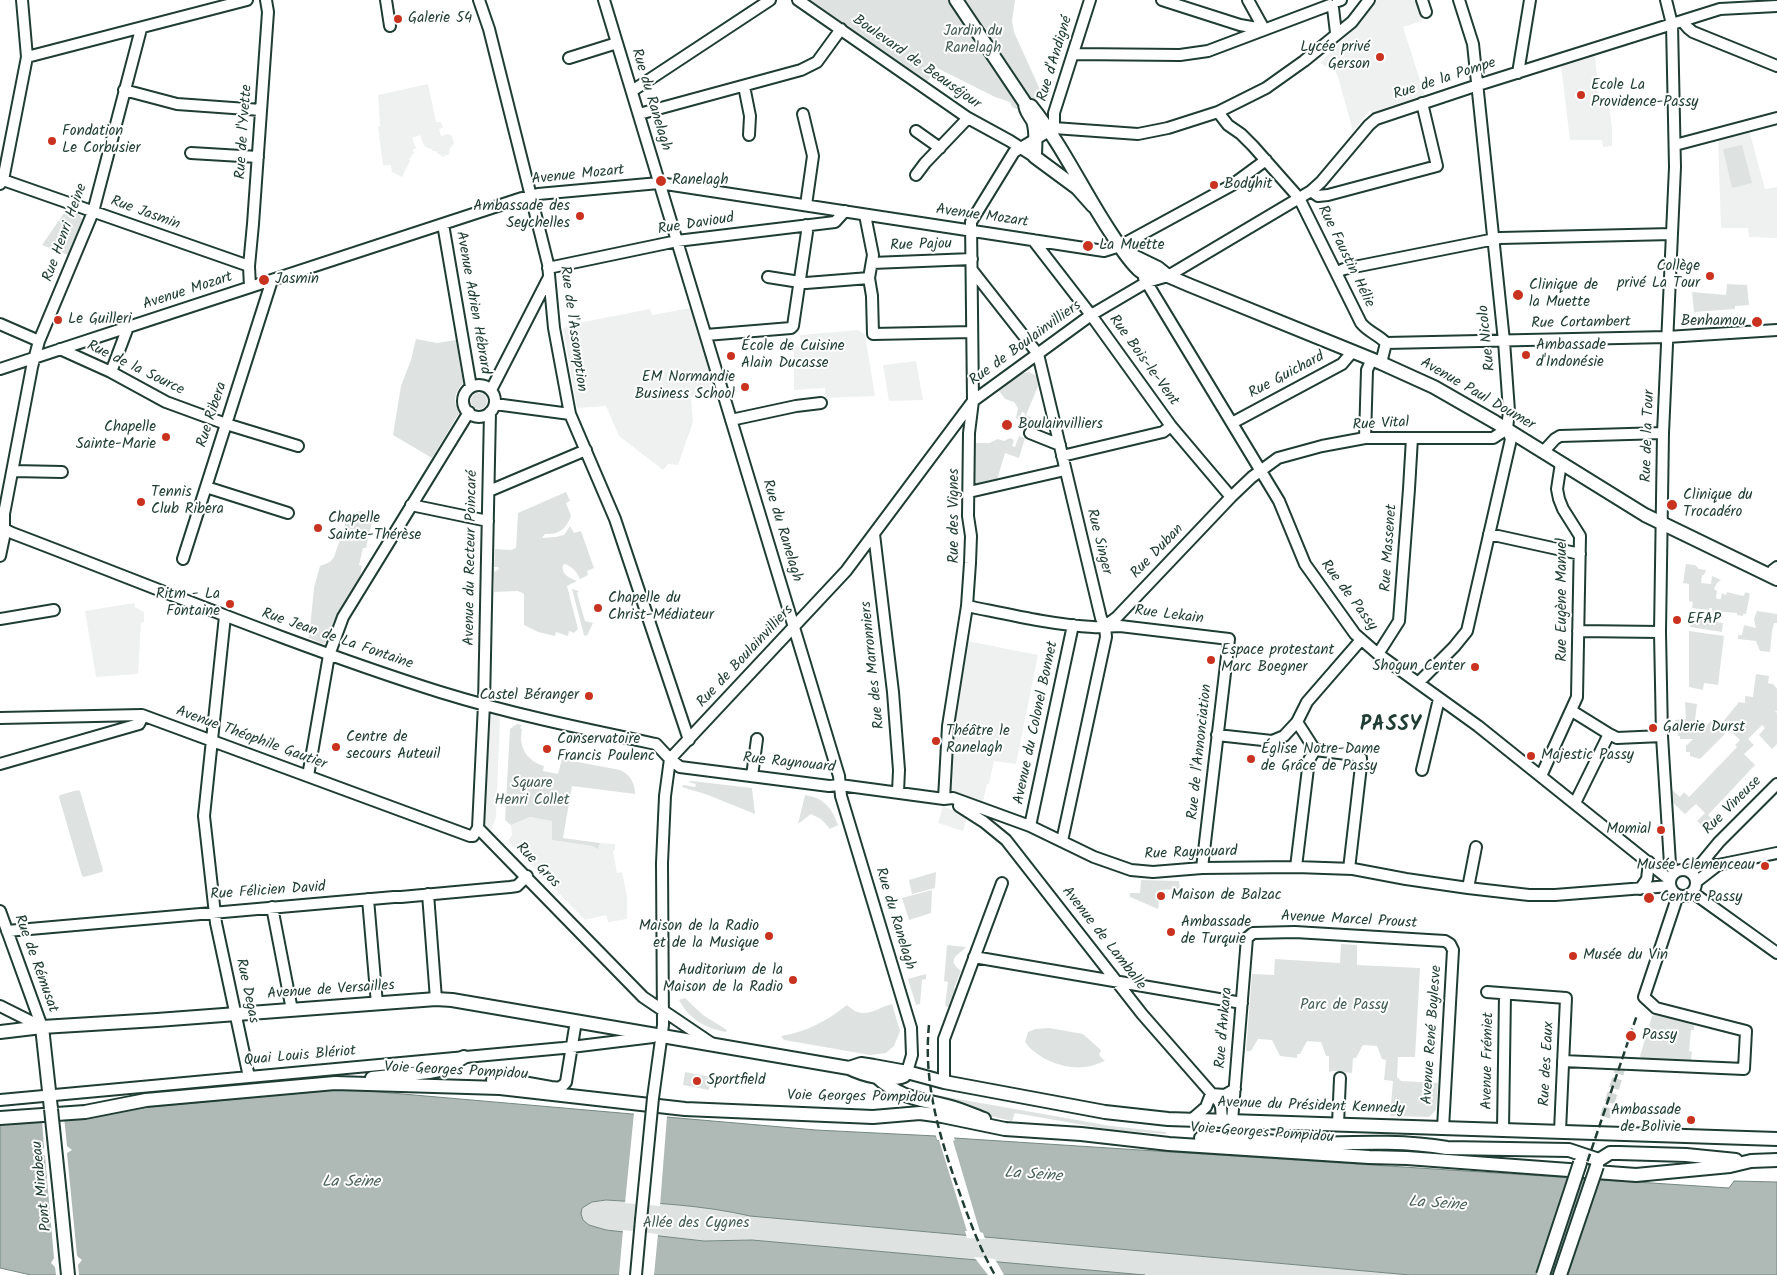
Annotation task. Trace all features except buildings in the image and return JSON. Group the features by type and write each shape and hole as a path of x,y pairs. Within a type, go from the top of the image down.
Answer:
{"main road":[{"path":"956,0 1025,103 1031,106 1051,129 1093,206 1122,249 1140,271 1152,276 1168,276"},
{"path":"1025,103 1025,110 1032,121 1034,158 1077,188 1093,206"},
{"path":"1122,249 1158,268 1168,276"},
{"name":"Avenue Paul Doumer","path":"1168,276 1434,386 1661,524 1775,574"},
{"name":"Avenue de Versailles","path":"0,1032 42,1027 436,999 463,1001 662,1037"},
{"name":"Pont Mirabeau","path":"42,1027 68,1275"},
{"name":"Avenue du Président Kennedy","path":"662,1037 849,1068 861,1074 877,1077"},
{"path":"335,1082 429,1072 444,1069 464,1057"},
{"name":"Avenue du Président Kennedy","path":"849,1068 861,1064 907,1072 944,1082 1105,1112 1191,1120 1777,1139"},
{"path":"877,1077 900,1077 907,1072"},
{"path":"877,1077 888,1087 910,1098 951,1107 986,1120 1025,1130"},
{"name":"Voie Georges Pompidou","path":"0,1118 85,1112 146,1100 335,1082 500,1088 685,1109 873,1117 920,1113 994,1128 1178,1144 1636,1174 1730,1166 1751,1161 1777,1160"},
{"path":"1227,1121 1229,1138"},
{"path":"1443,1128 1449,1142 1459,1148"},
{"path":"1126,1138 1229,1138 1307,1144 1407,1158"},
{"path":"1307,1144 1430,1145 1447,1148 1570,1150 1581,1159 1598,1163"},
{"path":"1560,1275 1598,1163 1610,1153 1686,1155 1751,1161"},
{"path":"1543,1275 1581,1159"}],"street":[{"path":"2,182 27,57 22,0"},
{"path":"27,57 247,0"},
{"name":"Rue de l'Yvette","path":"250,287 249,266 268,12 266,0"},
{"path":"386,0 390,26"},
{"name":"Rue de l'Assomption","path":"478,0 489,29 549,272 554,328 570,414 615,519 689,740"},
{"name":"Rue du Ranelagh","path":"604,0 839,776 841,796 912,1028 912,1055 907,1072"},
{"path":"632,91 770,0"},
{"name":"Boulevard de Beauséjour","path":"798,0 968,118 1020,147 1034,158"},
{"name":"Rue d'Andigné","path":"1051,129 1054,113 1090,0"},
{"path":"1162,0 1240,25 1264,29"},
{"path":"1248,0 1264,29"},
{"path":"971,231 971,222 1014,152 1034,138 1051,129 1138,134 1168,128 1218,112 1266,88 1304,61 1352,22 1369,0"},
{"path":"1422,0 1426,12"},
{"name":"Rue Nicolo","path":"1418,683 1454,647 1467,631 1511,439 1507,429 1510,412 1504,340 1492,239 1478,85 1473,44 1459,0"},
{"path":"1518,73 1530,0"},
{"name":"Rue de la Tour","path":"1666,0 1677,22 1672,234 1663,433 1660,632 1662,736 1671,876"},
{"path":"1073,54 1197,54 1335,2 1336,34"},
{"name":"Rue de la Pompe","path":"1168,276 1311,191 1376,119 1720,9 1777,6"},
{"path":"1677,22 1693,32 1777,66"},
{"name":"Rue Henri Heine","path":"0,556 4,514 35,357 39,342 93,212 140,29"},
{"path":"639,114 801,70 817,62 840,29"},
{"path":"569,58 617,43"},
{"path":"744,86 750,116 749,135"},
{"path":"124,90 177,104 261,110"},
{"path":"1311,191 1318,196 1328,195 1437,166 1422,103"},
{"name":"Rue Faustin Hélie","path":"1218,112 1228,125 1241,134 1266,160 1299,198 1365,328 1382,338 1386,343"},
{"path":"803,114 813,156 806,206"},
{"path":"916,175 968,118"},
{"path":"1675,145 1777,118"},
{"path":"916,130 940,148"},
{"path":"191,152 258,157"},
{"name":"Avenue Mozart","path":"0,369 531,195 659,183 1104,251 1122,249 1232,185 1266,160"},
{"name":"Rue Jasmin","path":"2,182 249,266"},
{"name":"Rue Davioud","path":"549,272 677,241 835,222 845,212"},
{"path":"865,215 872,255 869,278 872,296 873,334 972,332"},
{"name":"Avenue Adrien Hébrard","path":"443,224 471,387"},
{"path":"706,335 790,328 793,326 807,232 806,225"},
{"name":"Rue des Vignes","path":"944,799 948,726 967,606 970,563 970,434 973,401 971,231"},
{"path":"1337,272 1492,239 1672,234"},
{"name":"Rue Bois-le-Vent","path":"1032,240 1091,315 1171,426 1231,497"},
{"name":"Rue Pajou","path":"872,263 972,259"},
{"name":"Rue Singer","path":"972,270 1038,354 1101,618 1105,626 1106,637 1062,841"},
{"name":"Rue de Passy","path":"1140,271 1279,501 1305,564 1360,641 1478,726 1660,871 1671,876"},
{"path":"491,390 549,272"},
{"path":"1147,282 1168,276"},
{"path":"768,277 806,283 869,278"},
{"name":"Rue Ribera","path":"183,559 272,280"},
{"name":"Rue de Boulainvilliers","path":"670,759 846,571 973,401 1091,315 1147,282"},
{"path":"0,324 39,342"},
{"path":"111,372 128,327"},
{"name":"Rue Cortambert","path":"1386,343 1667,337 1777,330"},
{"path":"1365,438 1367,370 1376,361 1386,343"},
{"name":"Rue de la Source","path":"60,349 111,372 158,398 226,424 298,446"},
{"name":"Rue Guichard","path":"1232,423 1342,364 1353,352"},
{"path":"493,408 494,396 488,387 479,385 471,387 465,395 464,400 468,412 478,416 493,408 570,414"},
{"path":"731,420 796,406 821,403"},
{"name":"Avenue du Recteur Poincaré","path":"484,704 488,491 493,408"},
{"path":"308,776 329,655 343,617 468,412"},
{"path":"1062,456 1163,432 1171,426"},
{"name":"Rue Vital","path":"1231,497 1260,470 1278,458 1322,446 1365,438 1493,438 1507,429"},
{"path":"1030,433 1060,445"},
{"path":"1543,452 1560,436 1663,433"},
{"name":"Rue Massenet","path":"1378,654 1400,621 1412,438"},
{"path":"488,491 586,450"},
{"name":"Rue Eugène Manuel","path":"1541,776 1578,697 1580,534 1563,509 1559,499 1557,489 1561,463"},
{"path":"13,470 62,472"},
{"path":"969,492 1065,470"},
{"path":"206,487 288,512"},
{"name":"Rue Duban","path":"1105,626 1117,617 1231,497"},
{"path":"411,505 488,521"},
{"name":"Rue Jean de La Fontaine","path":"2,527 225,616 329,655 484,704 552,722 656,744 670,759"},
{"name":"Rue des Marronniers","path":"874,534 893,692 898,792"},
{"path":"1489,534 1580,554"},
{"name":"Rue Lekain","path":"967,606 1073,625 1096,627 1120,626 1229,639"},
{"path":"0,619 54,610"},
{"name":"Rue Degas","path":"225,616 204,816 214,911 249,1077"},
{"name":"Avenue du Colonel Bonnet","path":"1030,826 1073,625"},
{"path":"1578,631 1660,632"},
{"name":"Rue de l'Annonciation","path":"1202,868 1229,639"},
{"path":"1217,735 1272,740 1284,736 1297,722 1307,702 1360,641"},
{"path":"1422,770 1440,699"},
{"path":"478,828 484,704"},
{"path":"1572,711 1617,738 1662,736"},
{"path":"122,715 123,729"},
{"path":"0,764 139,724 142,715"},
{"name":"Avenue Théophile Gautier","path":"0,718 142,715 470,836 473,836 478,828"},
{"path":"1297,722 1315,750"},
{"path":"1575,803 1609,734"},
{"path":"752,776 756,739"},
{"path":"1315,750 1355,755 1360,758 1361,766 1349,869"},
{"path":"1296,867 1309,760 1315,750"},
{"path":"636,1275 653,1098 664,1010 662,863 665,796 670,759"},
{"name":"Rue Raynouard","path":"670,759 680,767 686,768 944,799"},
{"name":"Rue Vineuse","path":"1693,877 1700,865 1719,842 1777,784"},
{"name":"Avenue de Lamballe","path":"944,799 964,805 1006,840 1142,1014 1211,1094 1221,1107 1227,1121"},
{"name":"Rue Raynouard","path":"964,805 1030,826 1094,857 1132,870 1160,872 1202,868 1296,867 1349,869 1468,888 1529,895 1640,889 1671,876"},
{"name":"Rue Gros","path":"478,828 527,876 643,997 664,1010"},
{"path":"1468,888 1476,847"},
{"path":"1700,865 1718,865 1777,853"},
{"path":"1640,889 1647,879 1649,862"},
{"path":"1693,877 1718,865"},
{"path":"1682,870 1693,877 1695,887 1692,892 1686,896 1673,892 1671,876 1682,870"},
{"name":"Rue Félicien David","path":"8,931 214,911 510,887 517,886 527,876"},
{"path":"944,1082 944,1039 1002,883"},
{"path":"1692,892 1777,953"},
{"path":"428,894 436,999"},
{"path":"1563,1061 1744,1068 1746,1031 1656,1008 1644,997 1678,895"},
{"path":"368,899 377,1004"},
{"path":"272,907 292,1010"},
{"name":"Rue de Rémusat","path":"0,911 42,1027"},
{"name":"Avenue Marcel Proust","path":"1248,938 1253,933 1295,932 1445,941 1450,944"},
{"name":"Rue d'Ankara","path":"1227,1121 1235,1089 1248,938"},
{"name":"Avenue René Boylesve","path":"1443,1128 1453,950 1450,944"},
{"path":"974,956 1242,1002"},
{"path":"1487,992 1505,994"},
{"name":"Rue des Eaux","path":"1505,994 1566,998 1560,1131"},
{"name":"Avenue Frémiet","path":"1503,1129 1505,994"},
{"path":"0,1006 42,1027"},
{"name":"Avenue du Président Kennedy","path":"664,1010 711,1044"},
{"path":"492,1080 505,1082 506,1079 559,1088 566,1082 576,1021"},
{"name":"Quai Louis Blériot","path":"0,1100 662,1037"},
{"path":"1338,1124 1340,1078"},
{"path":"1191,1120 1206,1107 1211,1094 1225,1095 1235,1089"}],"shaded area":[{"path":"1377,0 1415,0 1422,21 1403,27 1425,96 1372,113 1370,110 1353,131 1338,77 1335,71 1320,63 1354,29"},
{"path":"1595,55 1599,98 1608,98 1612,127 1612,146 1603,147 1602,140 1570,140 1561,66"},
{"path":"428,84 436,122 441,122 443,128 439,129 441,136 448,134 452,136 454,144 450,148 449,154 443,157 436,151 424,146 420,135 412,138 416,148 413,150 414,153 409,159 410,161 402,177 392,172 391,165 383,165 378,127 380,126 378,95"},
{"path":"1749,130 1765,189 1777,187 1777,238 1749,237 1748,228 1721,228 1718,138"},
{"path":"691,308 716,394 691,397 693,422 678,465 668,464 663,470 619,436 606,406 577,408 563,328 568,327 568,325 650,309 652,315"},
{"path":"858,330 865,335 875,396 826,398 825,388 794,390 794,347 801,346 800,335"},
{"path":"916,361 923,400 889,401 883,365"},
{"path":"134,603 135,607 144,612 144,622 141,623 138,674 96,677 85,611"},
{"path":"967,641 1038,655 1016,764 994,761 983,801 952,791 949,788 952,728"},
{"path":"493,713 499,716 500,719 496,818 490,832 482,823 489,717"},
{"path":"943,806 967,817 963,831 938,823"},
{"path":"530,817 553,821 553,840 598,848 600,843 615,844 615,850 613,851 617,873 622,872 627,896 627,919 608,922 606,915 585,920 508,841 512,835 511,825"}],"green space":[{"name":"Jardin du Ranelagh","path":"809,0 1015,0 1012,21 1014,32 1042,94 1019,110 1012,107 1010,102 995,97 937,68 926,83"},
{"path":"1742,145 1752,183 1732,188 1723,149"},
{"path":"66,210 80,215 82,220 68,255 42,245"},
{"path":"1727,284 1747,285 1749,305 1735,306 1735,309 1694,312 1692,292 1726,295"},
{"path":"416,339 437,343 456,340 463,383 455,397 459,413 432,458 393,435 401,386 411,360"},
{"path":"1029,372 1037,376 1039,384 1026,415 1032,418 1029,427 1023,424 1024,422 1022,421 1025,413 1022,412 1019,420 1016,418 1018,408 1014,402 1005,399 999,391 1020,374"},
{"path":"479,393 485,395 487,401 485,407 479,409 473,407 471,401 473,395"},
{"path":"1019,436 1025,438 1019,458 1005,453 997,480 974,486 974,443 989,443 998,439 1004,441 1010,438 1014,440 1012,446 1015,447"},
{"path":"566,492 570,501 566,503 571,516 569,521 558,532 545,534 542,538 564,535 570,526 574,533 581,531 594,568 587,571 588,575 580,579 572,568 565,564 563,565 565,574 577,581 567,586 578,629 574,633 569,631 568,636 556,632 555,636 538,632 524,625 524,594 518,591 494,592 494,572 499,569 494,567 495,549 511,550 516,548 518,513"},
{"path":"360,511 374,514 366,548 363,548 359,565 362,566 360,577 337,614 328,641 323,644 309,638 314,588 320,566 330,562 334,557 348,516"},
{"path":"1686,564 1695,565 1699,569 1706,570 1704,575 1702,575 1701,583 1711,584 1712,576 1721,580 1714,589 1717,591 1717,599 1721,599 1722,593 1726,595 1727,592 1743,596 1746,592 1750,594 1746,614 1743,614 1743,616 1737,615 1737,613 1712,611 1712,608 1709,608 1709,610 1692,608 1693,602 1689,601 1689,584 1683,583"},
{"path":"572,589 579,591 577,593 585,621 593,623 587,636 584,635"},
{"path":"1757,611 1777,614 1777,623 1774,623 1772,631 1770,652 1760,651 1756,641 1738,639 1738,635 1742,635 1744,625 1756,628 1754,619"},
{"path":"1691,618 1723,623 1722,632 1690,627"},
{"path":"1689,631 1724,636 1718,685 1704,683 1703,690 1689,687"},
{"path":"1756,674 1769,676 1768,683 1773,684 1777,689 1777,711 1775,711 1777,713 1777,744 1772,749 1759,735 1765,728 1762,725 1748,739 1754,745 1744,754 1755,765 1708,815 1713,820 1706,829 1697,821 1705,813 1696,804 1685,814 1670,800 1670,788 1680,797 1684,792 1689,797 1737,747 1735,745 1740,740 1722,723 1739,702 1745,703 1745,696 1753,697"},
{"path":"1685,702 1697,704 1695,720 1703,721 1703,729 1711,721 1725,734 1700,759 1690,756 1690,752 1686,752 1686,746 1693,739 1680,739 1680,736 1678,736 1675,720 1686,719"},
{"name":"Square Henri Collet","path":"517,724 522,725 520,728 522,729 521,742 525,752 533,761 544,766 543,771 558,774 562,759 620,770 631,779 635,794 572,786 563,838 600,843 598,849 592,846 552,840 552,821 530,817 511,825 505,820 510,729"},
{"path":"688,782 752,788 755,814 708,795 682,787 683,785 695,787 696,784"},
{"path":"80,791 103,870 102,872 84,877 82,876 59,797 60,795"},
{"path":"805,795 822,801 830,809 838,825 830,829 821,819 811,814 798,824"},
{"path":"936,872 935,888 912,894 909,880"},
{"path":"1141,880 1179,881 1180,889 1160,890 1158,909 1130,897 1130,893 1140,893"},
{"path":"932,890 931,913 909,920 902,898"},
{"name":"Parc de Passy","path":"1341,944 1357,945 1357,965 1420,968 1415,1057 1398,1057 1397,1077 1401,1081 1438,1083 1436,1110 1429,1117 1390,1116 1393,1081 1384,1080 1386,1060 1382,1059 1377,1046 1363,1045 1356,1058 1353,1058 1352,1073 1329,1072 1329,1056 1326,1056 1321,1042 1307,1041 1300,1054 1297,1054 1297,1058 1280,1056 1272,1040 1258,1039 1251,1051 1246,1051 1252,974 1274,975 1275,959 1340,963"},
{"path":"947,945 966,947 954,960 956,967 961,971 954,988 957,990 949,1007 945,1006 948,982 944,981"},
{"path":"926,974 926,979 922,980 920,1004 916,1005 908,979"},
{"path":"685,998 703,1015 727,1030 726,1032 698,1022 683,1007 679,1000"},
{"path":"892,1004 900,1031 894,1046 886,1053 870,1055 784,1040 781,1036 799,1032 816,1025 847,1005 853,1010 864,1013"},
{"path":"1655,1015 1694,1024 1694,1030 1691,1030 1689,1051 1692,1052 1691,1060 1641,1058 1652,1016"},
{"path":"1049,1028 1083,1034 1101,1050 1099,1055 1105,1061 1088,1067 1069,1067 1052,1062 1037,1054 1025,1042 1028,1032 1035,1029"},
{"name":"Sportfield","path":"685,1072 711,1077 709,1090 683,1085"},
{"path":"941,1096 1111,1126 1166,1132 1166,1134 1112,1130 1015,1113 1012,1121 986,1115 942,1100"},
{"name":"Allée des Cygnes","path":"606,1200 696,1207 750,1216 1410,1275 1145,1275 752,1240 704,1241 606,1230 589,1225 583,1220 582,1208 592,1202"}],"water":[{"name":"La Seine","path":"345,1089 816,1130 936,1136 937,1140 954,1140 954,1138 1729,1188 1734,1181 1777,1182 1777,1275 1410,1275 750,1216 660,1203 606,1200 592,1202 582,1208 583,1220 589,1225 606,1230 704,1241 752,1240 1145,1275 31,1275 0,1268 0,1124 76,1119 130,1109"}],"pier":[{"path":"632,1112 669,1115 667,1116 660,1206 625,1203 634,1113"},
{"path":"64,1117 67,1146 72,1150 67,1153 77,1256 82,1260 78,1265 79,1275 56,1275 55,1267 51,1263 54,1258 45,1156 40,1152 44,1148 42,1119"},
{"path":"935,1133 939,1137 952,1138 953,1135 955,1140 953,1141 980,1232 983,1233 985,1239 967,1238 965,1231 967,1231 939,1140 937,1140"},
{"path":"623,1230 658,1234 654,1275 619,1275"},
{"path":"974,1257 995,1259 1004,1275 988,1275"}],"tunnel":[{"path":"1605,1117 1622,1063"}],"railway":[{"path":"1549,1275 1637,1015"},
{"path":"929,1025 928,1069 940,1132 972,1225 995,1275"}],"place":[{"name":"Galerie 54","path":"398,19"},
{"name":"Lycée privé Gerson","path":"1380,57"},
{"name":"Ecole La Providence-Passy","path":"1581,95"},
{"name":"Fondation Le Corbusier","path":"52,141"},
{"name":"Ranelagh","path":"661,181"},
{"name":"Bodyhit","path":"1214,185"},
{"name":"Ambassade des Seychelles","path":"580,216"},
{"name":"La Muette","path":"1088,246"},
{"name":"Collège privé La Tour","path":"1710,276"},
{"name":"Jasmin","path":"264,280"},
{"name":"Clinique de la Muette","path":"1518,295"},
{"name":"Le Guilleri","path":"58,320"},
{"name":"Benhamou","path":"1757,322"},
{"name":"Ambassade d'Indonésie","path":"1526,355"},
{"name":"École de Cuisine Alain Ducasse","path":"731,356"},
{"name":"EM Normandie Business School","path":"745,387"},
{"name":"Boulainvilliers","path":"1007,425"},
{"name":"Chapelle Sainte-Marie","path":"166,437"},
{"name":"Tennis Club Ribera","path":"141,502"},
{"name":"Clinique du Trocadéro","path":"1672,505"},
{"name":"Chapelle Sainte-Thérèse","path":"318,528"},
{"name":"Ritm - La Fontaine","path":"230,604"},
{"name":"Chapelle du Christ-Médiateur","path":"598,608"},
{"name":"EFAP","path":"1677,620"},
{"name":"Espace protestant Marc Boegner","path":"1211,660"},
{"name":"Shogun Center","path":"1475,667"},
{"name":"Castel Béranger","path":"589,696"},
{"name":"Galerie Durst","path":"1653,728"},
{"name":"Théâtre le Ranelagh","path":"936,741"},
{"name":"Centre de secours Auteuil","path":"336,747"},
{"name":"Conservatoire Francis Poulenc","path":"547,749"},
{"name":"Majestic Passy","path":"1531,756"},
{"name":"Église Notre-Dame de Grâce de Passy","path":"1251,759"},
{"name":"Momial","path":"1661,830"},
{"name":"Musée Clemenceau","path":"1765,866"},
{"name":"Maison de Balzac","path":"1161,896"},
{"name":"Centre Passy","path":"1649,898"},
{"name":"Ambassade de Turquie","path":"1171,932"},
{"name":"Maison de la Radio et de la Musique","path":"769,936"},
{"name":"Musée du Vin","path":"1573,956"},
{"name":"Auditorium de la Maison de la Radio","path":"793,980"},
{"name":"Passy","path":"1631,1036"},
{"name":"Sportfield","path":"697,1081"},
{"name":"Ambassade de Bolivie","path":"1691,1120"}],"district":[{"name":"PASSY","path":"1391,727"}]}
